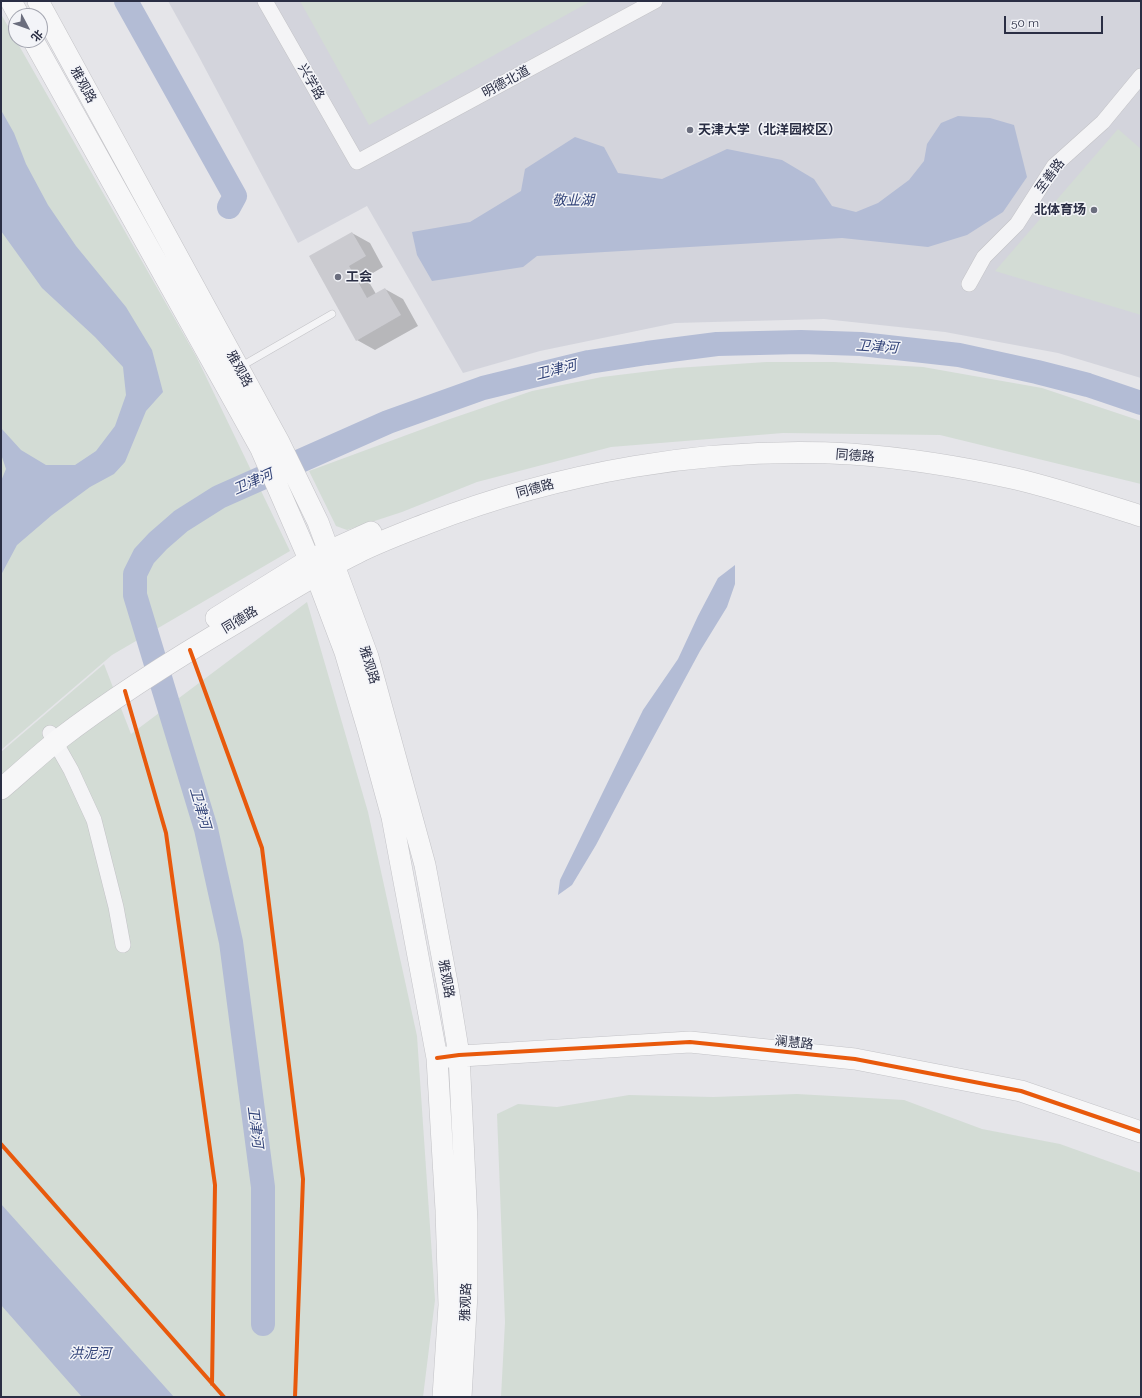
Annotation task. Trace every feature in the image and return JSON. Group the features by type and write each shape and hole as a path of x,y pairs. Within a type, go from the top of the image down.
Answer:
{"main road":[{"name":"雅观路","path":"38,1 239,368 270,445 281,494 345,652 369,733 392,817 437,1058 446,1210 449,1304 443,1397"},
{"name":"雅观路","path":"38,48 270,445 295,476 318,522 368,657 425,865 459,1055 467,1280 461,1397"},
{"name":"同德路","path":"1,774 122,686 187,644 312,568 436,505 528,476 577,464 629,455 732,443 790,441 887,445 924,449 978,458 1045,473 1141,502"},
{"name":"同德路","path":"331,558 358,553 464,509 582,476 630,466 687,458 738,454 850,454 898,459 958,468 1017,480 1141,516"},
{"name":"同德路","path":"1,789 52,738"},
{"name":"澜慧路","path":"437,1058 459,1055 690,1042 854,1059 1021,1091 1141,1132"}],"street":[{"name":"兴学路","path":"265,1 357,162"},
{"name":"明德北道","path":"357,162 630,7 654,1"},
{"name":"至善路","path":"969,284 984,257 1016,224 1054,166 1103,122 1141,76"},
{"path":"52,738 71,770 94,820 116,907 123,945"}],"lane":[{"path":"239,368 332,314"}],"shaded area":[{"name":"天津大学（北洋园校区）","path":"168,1 1141,1 1141,378 1058,353 945,332 824,319 675,323 540,351 463,373 367,206 298,243"},
{"path":"300,1 591,1 369,125"},
{"path":"1,14 8,26 8,48 20,48 196,356 290,551 112,655 1,750"},
{"name":"北体育场","path":"1118,129 1141,149 1141,315 995,271"},
{"path":"766,362 834,362 923,367 1042,388 1141,421 1141,484 940,435 783,433 611,447 477,482 402,512 347,530 336,526 309,471 450,419 532,391 602,377 676,368"},
{"path":"307,602 368,812 417,1036 435,1300 423,1397 1,1397 1,752 104,664 131,734"},
{"path":"797,1094 904,1100 982,1129 1060,1144 1141,1173 1141,1397 501,1397 505,1322 497,1114 518,1104 557,1107 629,1095 713,1097"}],"water":[{"path":"1,110 14,133 26,164 48,205 76,246 126,307 152,350 163,392 146,411 125,462 114,474 90,487 52,515 17,545 1,575 1,481 6,469 1,454 1,428 21,450 46,465 75,465 96,451 115,426 126,395 123,367 95,337 42,288 1,231"},
{"name":"敬业湖","path":"958,116 990,118 1014,125 1027,177 1003,212 967,235 928,247 842,238 537,256 523,267 432,281 417,255 412,232 470,222 521,191 525,169 575,137 604,147 618,173 662,179 727,149 782,160 814,179 832,206 856,212 878,203 909,180 924,161 927,144 941,123"},
{"path":"735,565 735,584 727,607 700,651 596,845 572,885 558,895 560,880 643,710 678,659 718,578"},
{"name":"洪泥河","path":"1,1204 174,1397 82,1397 1,1305"}],"building":[{"name":"工会","path":"352,232 366,256 349,266 367,298 385,288 401,315 356,341 309,256"}],"waterway":[{"path":"126,1 235,196 229,207"},
{"name":"卫津河","path":"263,1324 263,1187 231,942 206,829 135,595 135,574 144,556 158,541 181,521 219,497 388,422 483,388 589,362 647,353 717,344 801,342 861,344 959,355 1088,385 1141,403"}],"cycle path":[{"path":"190,650 262,848 303,1179 295,1397"},
{"path":"125,691 166,833 215,1185 212,1384"},
{"path":"437,1058 459,1055 690,1042 855,1059 1021,1091 1141,1132"},
{"path":"1,1144 224,1397"}],"place":[{"name":"天津大学（北洋园校区）","path":"690,130"},
{"name":"北体育场","path":"1094,210"},
{"name":"工会","path":"338,277"}]}
